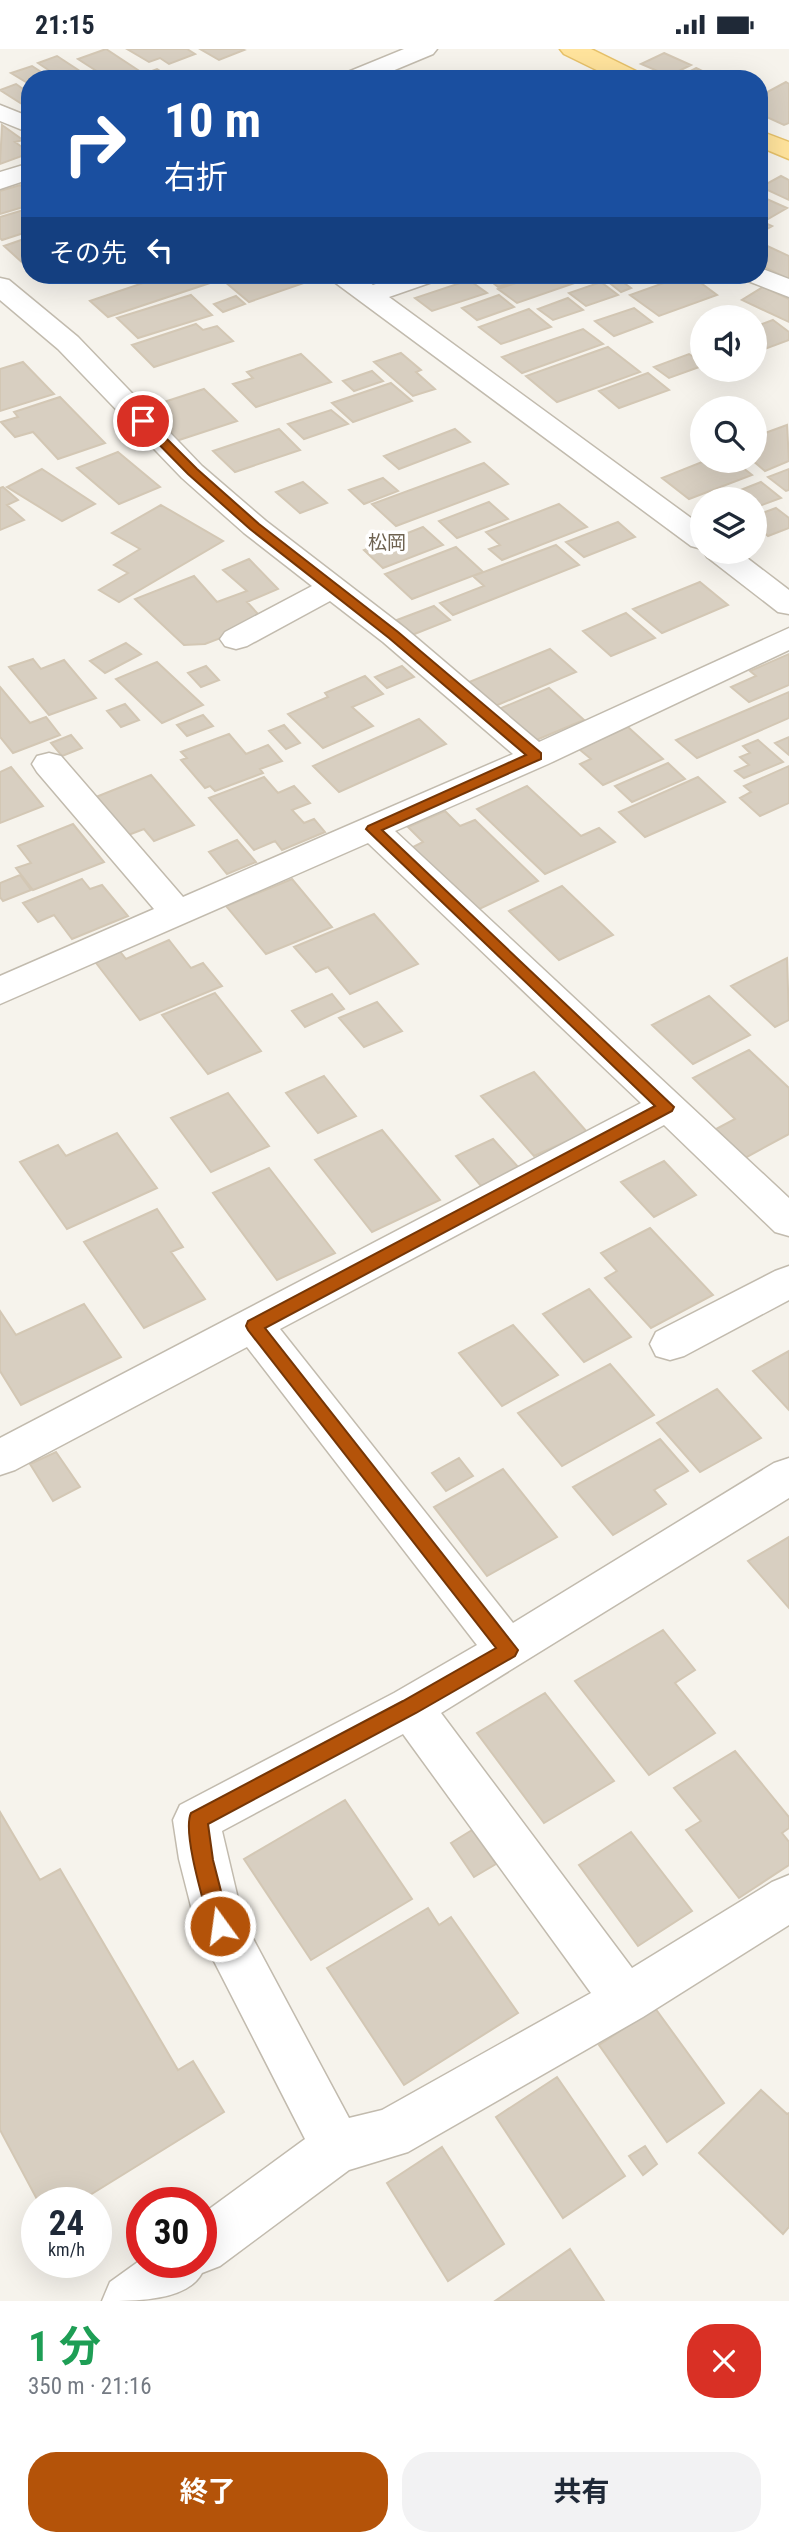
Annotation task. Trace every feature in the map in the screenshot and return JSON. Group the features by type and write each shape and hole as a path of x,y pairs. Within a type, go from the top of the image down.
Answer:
{"main road":[{"path":"572,49 615,70"},
{"path":"768,142 789,152"}],"street":[{"path":"373,70 425,49"},
{"path":"0,112 21,122"},
{"path":"0,181 21,173"},
{"path":"768,280 789,289"},
{"path":"355,284 690,531"},
{"path":"370,295 401,284"},
{"path":"0,286 68,343 192,472 255,527 333,587 536,756"},
{"path":"738,564 785,595"},
{"path":"236,639 333,587"},
{"path":"0,991 176,912 373,829 789,638"},
{"path":"49,764 176,912"},
{"path":"373,829 789,1221"},
{"path":"0,1458 666,1107"},
{"path":"670,1345 789,1282"},
{"path":"254,1326 508,1650"},
{"path":"337,2147 220,1926 203,1860 197,1820 410,1707 508,1650 789,1476"},
{"path":"410,1707 626,2000"},
{"path":"217,2235 337,2147 390,2134 626,2000 789,1898"},
{"path":"129,2301 160,2278"}],"building":[{"path":"106,49 138,70 95,70 78,59"},
{"path":"127,49 187,49 195,54 169,64 160,58 149,62"},
{"path":"200,49 241,49 244,50 219,60"},
{"path":"664,53 691,65 681,70 655,70 641,64"},
{"path":"57,56 78,70 48,70 38,63"},
{"path":"32,66 38,70 21,70 21,79 11,73"},
{"path":"786,82 789,84 789,123 784,125 768,118 768,92"},
{"path":"16,84 21,88 21,103 0,90"},
{"path":"2,125 21,139 15,142 21,146 21,156 0,164"},
{"path":"781,176 789,180 789,200 768,190 768,183"},
{"path":"20,185 21,208 0,214 0,191"},
{"path":"768,200 787,208 768,219"},
{"path":"21,211 21,234 2,240 0,217"},
{"path":"21,240 21,261 4,246"},
{"path":"768,246 789,256 789,279 768,269"},
{"path":"140,284 207,284 108,317 90,301"},
{"path":"227,284 301,284 249,302"},
{"path":"457,284 475,284 487,293 432,311 415,298"},
{"path":"513,284 572,284 517,303 498,289"},
{"path":"595,284 604,284 618,295 586,306 569,293"},
{"path":"611,284 625,284 631,288 621,292"},
{"path":"661,284 702,284 717,295 659,316 630,295"},
{"path":"763,287 789,299 789,322 767,312 767,305 753,305 742,300"},
{"path":"191,295 212,315 138,338 117,318"},
{"path":"499,295 514,307 477,320 462,308"},
{"path":"236,296 245,304 223,312 214,304"},
{"path":"568,298 583,310 553,320 538,309"},
{"path":"634,308 652,322 614,336 595,321"},
{"path":"529,309 551,327 501,344 479,327"},
{"path":"773,320 789,332 789,340 767,348 767,322"},
{"path":"196,324 203,330 217,326 233,341 154,367 132,345"},
{"path":"583,329 603,344 522,373 502,357"},
{"path":"608,347 640,372 557,402 526,376"},
{"path":"401,353 421,370 416,372 435,389 413,396 374,362"},
{"path":"301,354 331,382 256,407 233,384 253,378 247,372"},
{"path":"690,355 690,370 669,378 654,367"},
{"path":"23,362 54,394 0,411 0,369"},
{"path":"372,371 383,381 354,391 343,381"},
{"path":"648,373 669,390 619,408 599,391"},
{"path":"391,383 412,401 353,422 332,403"},
{"path":"204,389 237,421 176,441 150,414 164,410 158,404"},
{"path":"60,397 105,443 58,459 33,432 15,437 1,422 18,417 14,412"},
{"path":"331,410 348,424 304,439 288,424"},
{"path":"787,425 789,461 767,470 767,432"},
{"path":"279,429 300,450 235,472 213,451"},
{"path":"455,429 470,442 399,469 384,456"},
{"path":"118,452 160,487 119,504 77,468"},
{"path":"484,463 508,484 396,526 372,504"},
{"path":"690,467 690,473 752,475 720,487 690,487 689,499 662,478"},
{"path":"42,469 95,504 62,521 7,487"},
{"path":"789,469 789,490 786,491 768,477"},
{"path":"383,478 398,491 364,504 349,490"},
{"path":"303,482 327,503 300,513 276,492"},
{"path":"761,482 781,498 767,503 767,487 748,487"},
{"path":"3,487 18,500 7,505 24,520 0,530 0,488"},
{"path":"489,502 508,519 457,538 439,521"},
{"path":"559,504 587,527 502,560 489,549 500,545 486,532"},
{"path":"161,505 223,541 119,602 99,590 128,573 114,565 140,549 112,533"},
{"path":"776,508 789,518 789,528 768,536 767,511"},
{"path":"618,522 635,537 584,557 566,542"},
{"path":"423,527 443,545 383,568 364,550"},
{"path":"556,545 579,565 453,615 440,603 484,586 473,576"},
{"path":"456,547 483,572 412,599 385,574"},
{"path":"249,559 278,589 247,602 258,614 239,631 205,644 184,645 135,599 194,576 217,602 247,591 223,570"},
{"path":"700,582 728,605 662,633 633,609"},
{"path":"434,606 450,620 412,635 397,620"},
{"path":"626,613 655,638 611,656 583,631"},
{"path":"126,643 141,654 105,673 90,661"},
{"path":"550,649 576,672 495,706 469,682"},
{"path":"789,654 789,685 749,702 731,687 756,676 750,671"},
{"path":"33,659 41,669 64,660 96,698 49,715 9,667"},
{"path":"157,662 203,705 162,723 116,679"},
{"path":"206,666 219,680 201,687 188,673"},
{"path":"402,666 414,677 387,688 375,677"},
{"path":"365,676 383,694 352,707 373,726 323,748 288,714 328,697 325,693"},
{"path":"0,687 30,723 46,717 60,735 13,753 0,737"},
{"path":"549,688 584,720 534,741 499,709"},
{"path":"789,692 789,718 697,758 676,740"},
{"path":"125,704 139,720 121,727 107,711"},
{"path":"203,715 213,726 187,736 177,725"},
{"path":"419,719 446,744 339,792 313,766"},
{"path":"284,725 300,743 286,749 269,731"},
{"path":"628,727 663,759 603,785 580,764 591,759 579,749"},
{"path":"229,734 246,754 268,745 282,761 260,769 263,773 215,791 210,786 205,788 181,760 187,758 181,752"},
{"path":"71,735 82,748 62,756 51,743"},
{"path":"789,737 789,755 775,743"},
{"path":"758,740 783,762 744,778 735,771 749,765 740,757 750,753 743,746"},
{"path":"668,763 685,779 632,802 615,786"},
{"path":"789,766 789,803 760,816 740,798 751,792 744,786"},
{"path":"11,767 43,806 0,823 0,772"},
{"path":"151,775 194,825 154,841 144,829 123,837 91,799"},
{"path":"264,777 278,793 294,786 310,803 292,810 304,823 314,819 325,832 282,850 275,841 254,850 209,798"},
{"path":"698,777 725,802 645,837 619,812"},
{"path":"527,786 581,836 599,828 615,842 545,874 477,809"},
{"path":"445,811 460,826 475,820 538,881 475,911 413,847 423,842 408,827"},
{"path":"73,824 104,862 33,890 16,868 31,863 18,846"},
{"path":"237,840 256,862 227,874 209,852"},
{"path":"20,875 31,890 3,901 0,897 0,883"},
{"path":"82,879 90,889 102,885 128,916 72,939 54,915 38,922 23,903"},
{"path":"292,879 332,927 266,954 226,906"},
{"path":"562,886 613,935 559,960 509,911"},
{"path":"374,914 418,964 350,994 328,967 316,972 294,947"},
{"path":"169,940 191,968 203,963 222,986 140,1020 93,959 118,949 126,959"},
{"path":"787,958 789,1020 775,1027 731,986"},
{"path":"215,993 261,1051 208,1074 162,1015"},
{"path":"332,994 344,1009 305,1027 292,1011"},
{"path":"709,996 750,1035 693,1064 652,1025"},
{"path":"377,1002 402,1031 364,1047 339,1018"},
{"path":"749,1050 789,1088 789,1134 745,1158 716,1129 735,1119 693,1078"},
{"path":"534,1072 587,1132 534,1156 481,1096"},
{"path":"324,1076 356,1116 318,1133 286,1093"},
{"path":"228,1093 269,1146 211,1172 171,1118"},
{"path":"382,1130 440,1200 372,1232 315,1160"},
{"path":"117,1133 157,1188 67,1229 20,1162 58,1145 66,1156"},
{"path":"493,1139 519,1168 481,1186 456,1156"},
{"path":"664,1161 696,1195 654,1217 621,1182"},
{"path":"269,1168 335,1253 277,1280 213,1193"},
{"path":"157,1209 183,1247 171,1252 205,1299 144,1328 84,1242"},
{"path":"650,1228 713,1295 651,1328 605,1278 617,1271 601,1253"},
{"path":"589,1289 631,1337 584,1362 543,1314"},
{"path":"84,1304 121,1357 21,1405 0,1371 0,1311 16,1335"},
{"path":"513,1325 558,1375 502,1406 459,1353"},
{"path":"789,1351 789,1410 753,1371"},
{"path":"610,1364 654,1415 562,1466 518,1413"},
{"path":"717,1389 761,1438 700,1472 657,1423"},
{"path":"660,1439 688,1471 654,1490 666,1504 613,1535 573,1487"},
{"path":"56,1452 80,1487 53,1501 30,1464"},
{"path":"459,1458 473,1476 446,1491 432,1473"},
{"path":"503,1469 557,1537 487,1576 434,1507"},
{"path":"789,1537 789,1608 748,1561"},
{"path":"663,1630 695,1670 675,1683 715,1733 649,1775 575,1681"},
{"path":"545,1693 614,1781 544,1823 477,1733"},
{"path":"735,1751 789,1817 789,1828 782,1833 789,1842 789,1865 739,1898 686,1830 701,1821 674,1788"},
{"path":"345,1800 412,1899 311,1960 244,1859"},
{"path":"0,1812 40,1880 60,1869 178,2070 193,2061 224,2112 103,2187 30,2187 0,2130"},
{"path":"472,1830 496,1864 474,1877 451,1843"},
{"path":"631,1832 692,1911 638,1946 579,1865"},
{"path":"428,1908 439,1925 451,1917 518,2013 404,2085 327,1968"},
{"path":"655,2008 724,2103 667,2142 599,2045"},
{"path":"557,2077 625,2176 563,2218 496,2117"},
{"path":"761,2090 789,2113 789,2227 783,2234 699,2153"},
{"path":"645,2146 657,2164 643,2175 629,2156"},
{"path":"442,2147 504,2244 448,2281 387,2183"},
{"path":"570,2249 604,2301 495,2301"}],"district":[{"name":"松岡","path":"387,542"}],"route":[{"path":"143,421 192,472 255,527 394,635 536,756 373,829 666,1107 254,1326 508,1650 410,1707 197,1820 203,1860 220,1926"}]}
